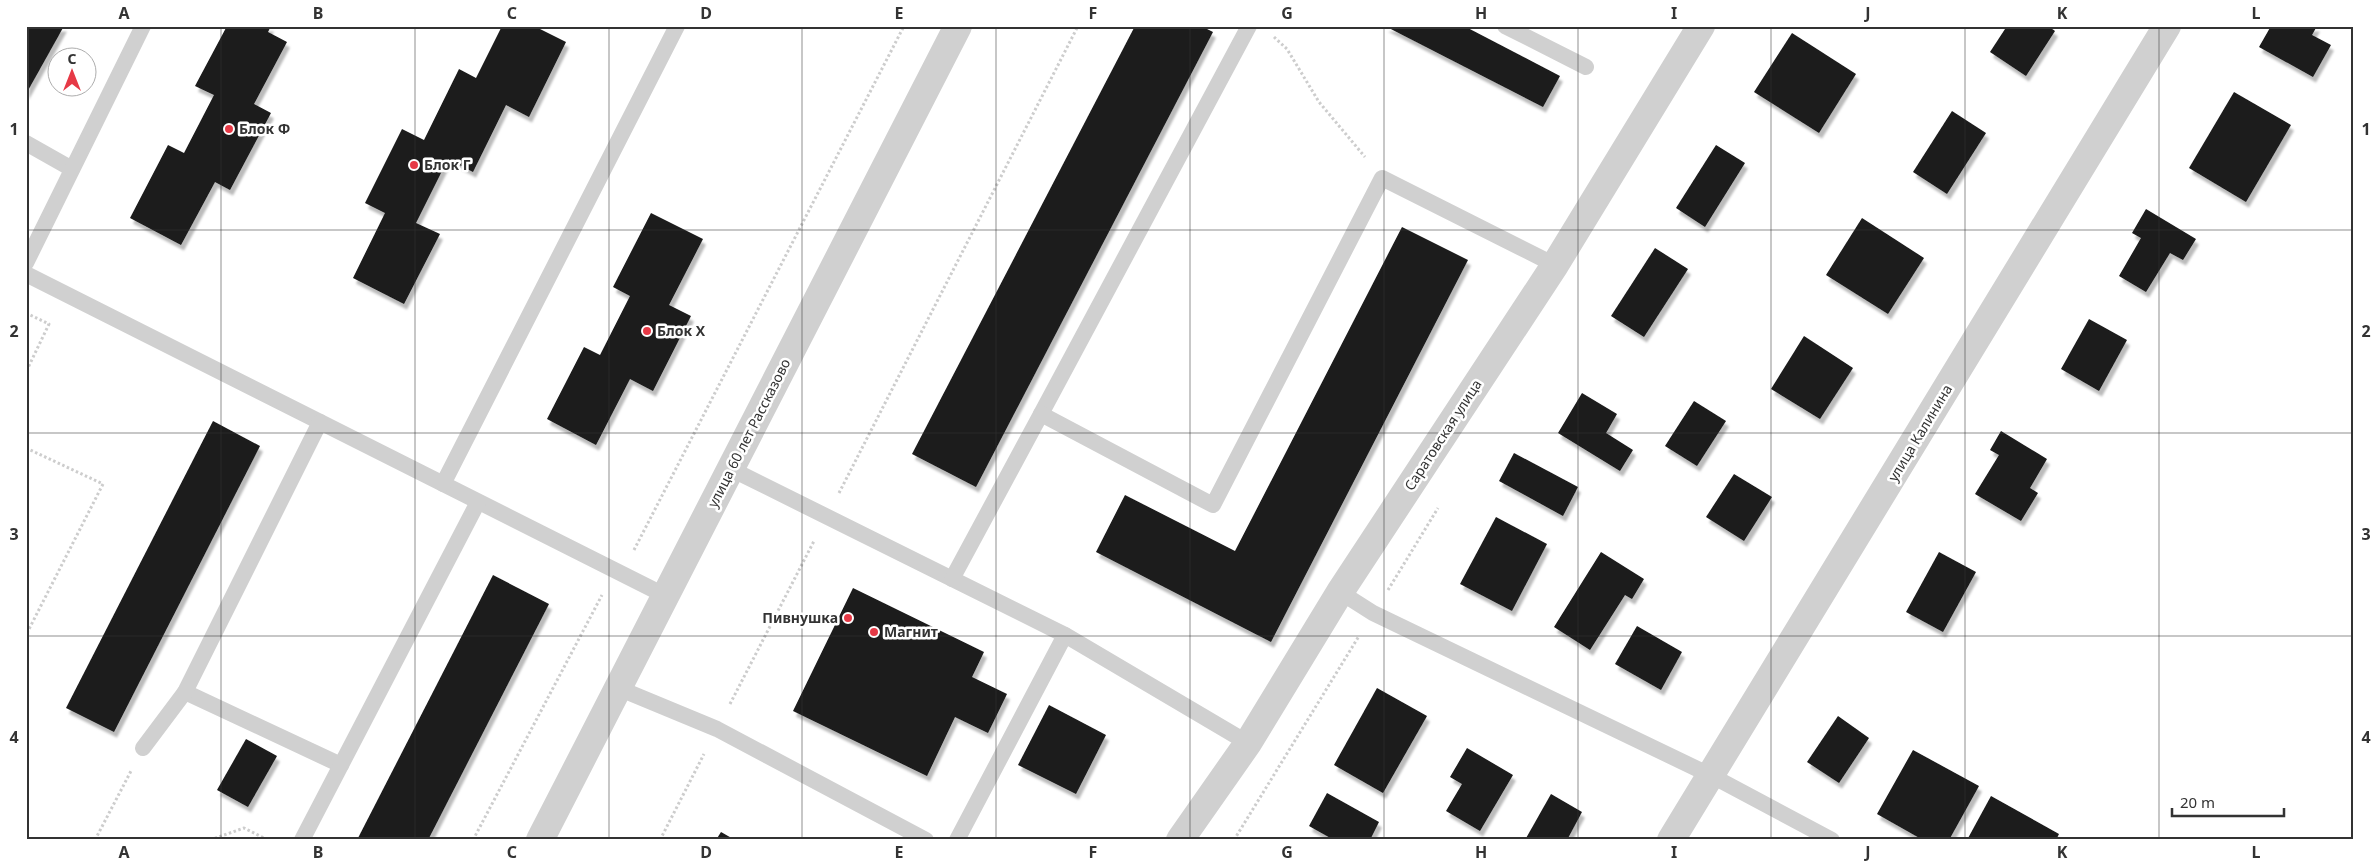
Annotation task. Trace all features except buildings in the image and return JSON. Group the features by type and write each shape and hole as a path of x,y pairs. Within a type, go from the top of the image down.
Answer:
{"street":[{"name":"улица 60 лет Рассказово","path":"540,840 958,26"},
{"name":"Саратовская улица","path":"1180,840 1248,743 1340,592 1555,265 1701,26"},
{"name":"улица Калинина","path":"1671,840 1712,776 2167,26"}],"lane":[{"path":"26,262 143,26"},
{"path":"444,484 677,26"},
{"path":"952,579 1248,26"},
{"path":"1505,26 1586,67"},
{"path":"26,143 72,169"},
{"path":"1041,414 1213,505 1382,178 1555,265"},
{"path":"26,274 666,596"},
{"path":"143,748 185,692 320,422"},
{"path":"731,469 1065,635 1248,743"},
{"path":"302,840 478,502"},
{"path":"1340,592 1373,614 1712,776 1832,840"},
{"path":"957,840 1065,635"},
{"path":"618,688 717,729 926,840"},
{"path":"185,692 341,765"}],"path":[{"path":"472,840 604,590 622,574 904,26"},
{"path":"660,840 1078,26"},
{"path":"1267,32 1288,49 1319,102 1382,178"},
{"path":"26,313 49,324 26,372"},
{"path":"26,448 103,484 26,635"},
{"path":"95,840 143,748"},
{"path":"210,840 244,828 268,840"}],"place":[{"name":"Блок Ф","path":"229,129"},
{"name":"Блок Г","path":"414,165"},
{"name":"Блок Х","path":"647,331"},
{"name":"Пивнушка","path":"848,618"},
{"name":"Магнит","path":"874,632"}]}
